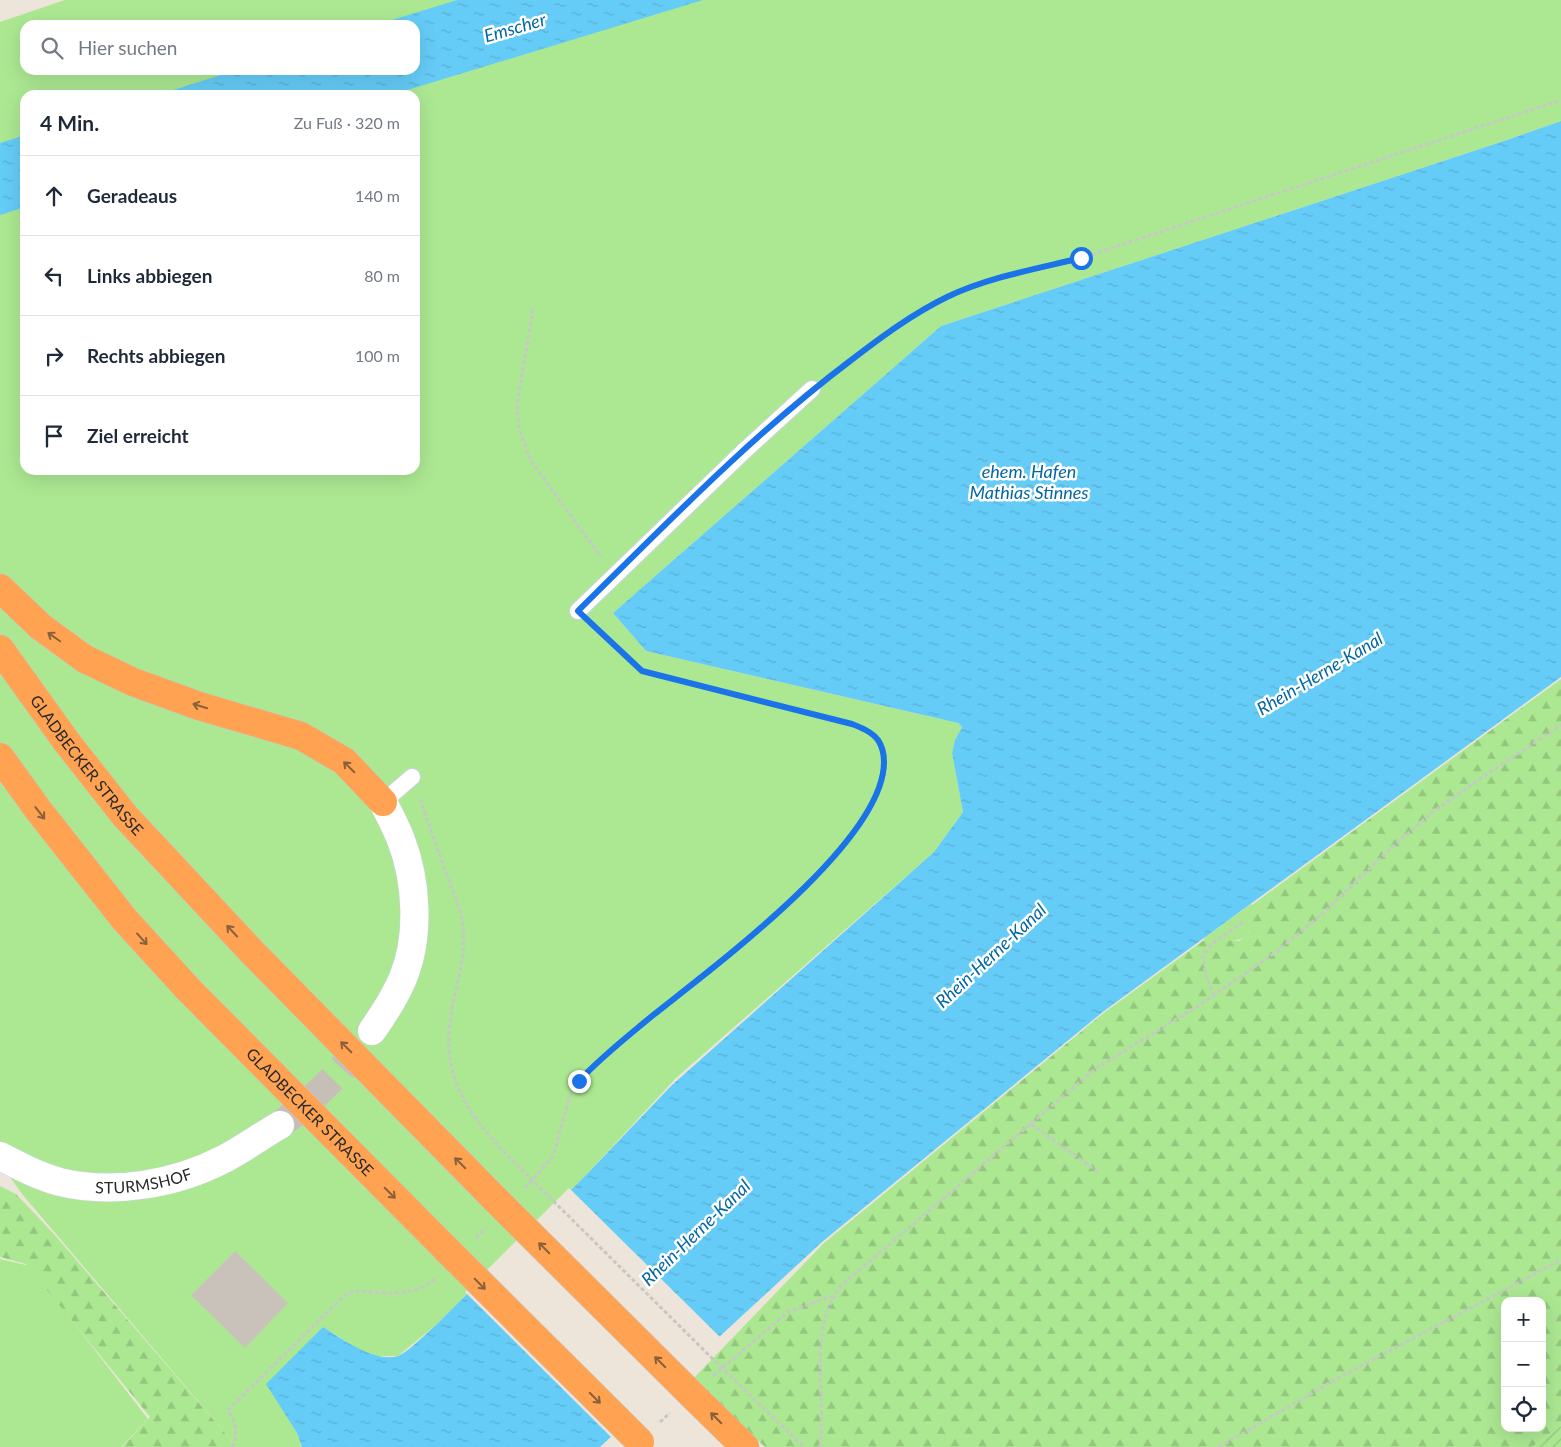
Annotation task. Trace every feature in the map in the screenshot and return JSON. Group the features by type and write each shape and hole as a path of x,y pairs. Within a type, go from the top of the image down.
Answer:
{"highway":[{"path":"0,588 41,627 85,659 133,682 199,706 301,736 344,762 383,802"},
{"name":"GLADBECKER STRASSE","path":"0,649 124,816 252,952 502,1204 685,1402"},
{"name":"GLADBECKER STRASSE","path":"0,757 39,811 126,920 188,989 446,1249 645,1441"},
{"path":"685,1402 744,1445"}],"street":[{"path":"372,1031 386,1011 403,978 411,948 414,922 412,886 407,860 398,832 383,802"},
{"name":"STURMSHOF","path":"0,1156 28,1171 61,1182 96,1187 127,1186 172,1178 208,1166 225,1159 280,1125"}],"lane":[{"path":"578,611 743,452 812,390"},
{"path":"383,802 412,777"}],"path":[{"path":"812,390 883,336 947,297 995,279 1081,258 1561,100"},
{"path":"533,309 517,404 519,429 532,461 595,547 613,577"},
{"path":"472,1242 502,1204 539,1173 554,1153 566,1107 579,1081 605,1055 803,889 831,860 858,825 875,797 884,771 884,756 879,741 869,732 861,728 642,671 578,611"},
{"path":"820,1447 822,1430 821,1348 823,1328 826,1311 833,1296 842,1284 1095,1069 1214,996 1276,952 1322,914 1391,848 1434,811 1561,725"},
{"path":"412,777 463,923 462,963 450,1022 449,1048 454,1075 461,1095 475,1120 521,1169 804,1447"},
{"path":"1214,996 1205,972 1203,956 1213,943 1243,922"},
{"path":"1031,1124 1098,1172"},
{"path":"1219,1447 1340,1377 1561,1260"},
{"path":"232,1447 236,1430 228,1410 341,1298 349,1292 359,1291 408,1292 430,1284 437,1277"},
{"path":"713,1376 788,1312 833,1296"},
{"path":"645,1441 685,1402"}],"green space":[{"path":"65,0 1561,0 1561,121 941,326 613,613 646,651 958,723 962,727 955,740 952,753 963,812 934,852 676,1078 586,1175 437,1324 398,1356 378,1356 358,1349 323,1327 290,1421 302,1447 237,1447 22,1194 0,1163 0,22"},
{"path":"1561,679 1561,1426 1532,1447 765,1447 692,1380 824,1243 1105,1012 1204,940 1239,941 1249,933 1252,905"},
{"path":"1251,904 1251,926 1245,936 1235,941 1204,940 1204,938"},
{"path":"0,1186 16,1194 54,1234 237,1447 122,1447 150,1417 26,1264 0,1257"},
{"path":"0,1259 30,1266 148,1419 121,1447 0,1447"},
{"path":"1561,1426 1561,1447 1532,1447"}],"water":[{"name":"Emscher","path":"457,0 703,0 407,90 173,90 221,75 420,75 420,20 392,20"},
{"path":"1561,121 1561,677 1104,1011 822,1242 600,1447 302,1447 297,1433 266,1384 323,1327 359,1349 379,1356 398,1356 412,1346 437,1324 586,1175 671,1086 934,852 963,812 952,753 955,740 962,727 958,723 646,651 613,613 941,326"},
{"path":"20,137 20,209 0,215 0,143"}],"pier":[{"path":"569,1188 721,1338 613,1439 465,1292"}],"building":[{"path":"235,1251 288,1303 245,1348 191,1295"}],"tunnel":[{"path":"280,1125 330,1081 372,1031"}],"route":[{"path":"579,1081 593,1064 768,920 803,889 825,866 858,825 875,797 884,771 884,756 879,741 869,732 852,724 642,671 578,611 743,452 812,390 883,336 947,297 995,279 1081,258"}],"water label":[{"name":"ehem. Hafen Mathias Stinnes","path":"1029,482"},
{"name":"Rhein-Herne-Kanal","path":"1320,674"},
{"name":"Rhein-Herne-Kanal","path":"991,956"},
{"name":"Rhein-Herne-Kanal","path":"696,1233"}]}
